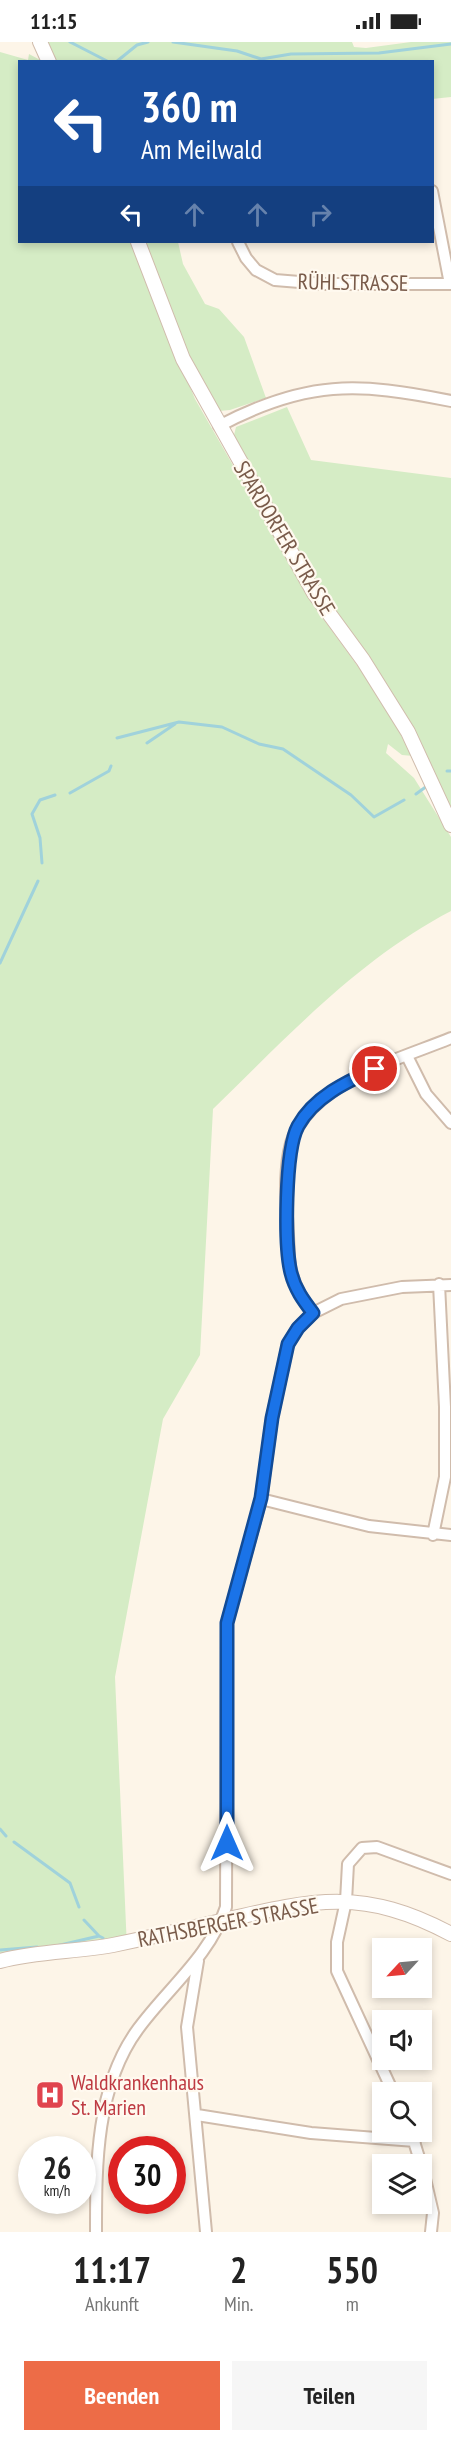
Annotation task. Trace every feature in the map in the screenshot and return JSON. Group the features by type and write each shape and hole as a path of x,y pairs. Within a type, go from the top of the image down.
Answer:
{"street":[{"path":"40,42 49,60"},
{"name":"RÜHLSTRASSE","path":"238,243 246,258 256,270 275,280 324,284 451,284 434,201"},
{"name":"SPARDORFER STRASSE","path":"138,243 183,359 314,593 363,660 408,732 451,825"},
{"path":"219,426 268,403 332,387 390,388 451,400"},
{"path":"313,1313 298,1294 290,1272 287,1182 289,1151 296,1131 319,1102 339,1087 451,1038"},
{"path":"407,1056 426,1094 451,1123"},
{"path":"433,1535 445,1477 445,1407 439,1284"},
{"path":"96,2232 96,2196 103,2115 115,2071 137,2030 198,1959 221,1921 226,1906 227,1623 261,1498 274,1408 288,1344 298,1328 313,1313 341,1299 402,1287 451,1285"},
{"path":"261,1498 333,1519 433,1535 451,1535"},
{"path":"388,2082 338,1971 337,1942 346,1901 348,1864 353,1855 362,1848 377,1847 451,1875"},
{"name":"RATHSBERGER STRASSE","path":"0,1961 113,1945 306,1902 346,1901 376,1905 409,1914 451,1934"},
{"path":"198,1959 187,2027 197,2115 206,2232"},
{"path":"197,2115 311,2133 372,2135"},
{"path":"431,2232 432,2209"}],"green space":[{"path":"47,42 352,42 354,47 366,48 411,42 451,42 451,97 434,99 434,60 54,60"},
{"path":"0,52 28,60 18,60 18,243 131,243 195,399 290,565 322,617 375,690 413,756 402,755 388,744 386,753 414,778 451,837 451,911 417,930 355,976 297,1027 213,1109 200,1355 163,1419 115,1677 127,1948 29,1959 0,1966"},
{"path":"29,54 40,60 28,60"},
{"path":"144,243 178,243 183,264 205,304 219,309 244,337 266,398 230,410 219,411 188,355"},
{"path":"287,407 311,460 451,478 451,813 237,444 234,435 236,427"}],"waterway":[{"path":"70,42 105,60"},
{"path":"118,60 137,45 148,42"},
{"path":"173,42 237,51 261,59 291,54 379,53 451,44"},
{"path":"117,738 179,722 222,727 259,744 283,749 351,795 374,817 404,800"},
{"path":"147,743 175,724"},
{"path":"70,793 109,771 111,766"},
{"path":"416,794 427,786"},
{"path":"42,863 40,838 32,814 40,800 55,795"},
{"path":"0,963 38,881"},
{"path":"0,1829 6,1836"},
{"path":"14,1842 70,1883 79,1907"},
{"path":"84,1920 99,1936"},
{"path":"56,1946 99,1936 103,1938"},
{"path":"0,1950 37,1947"}],"place":[{"name":"Waldkrankenhaus St. Marien","path":"50,2095"}],"route":[{"path":"227,1843 227,1623 261,1498 272,1418 288,1344 298,1328 313,1313 298,1294 290,1272 287,1182 289,1151 299,1124 319,1102 349,1081 375,1069"}]}
